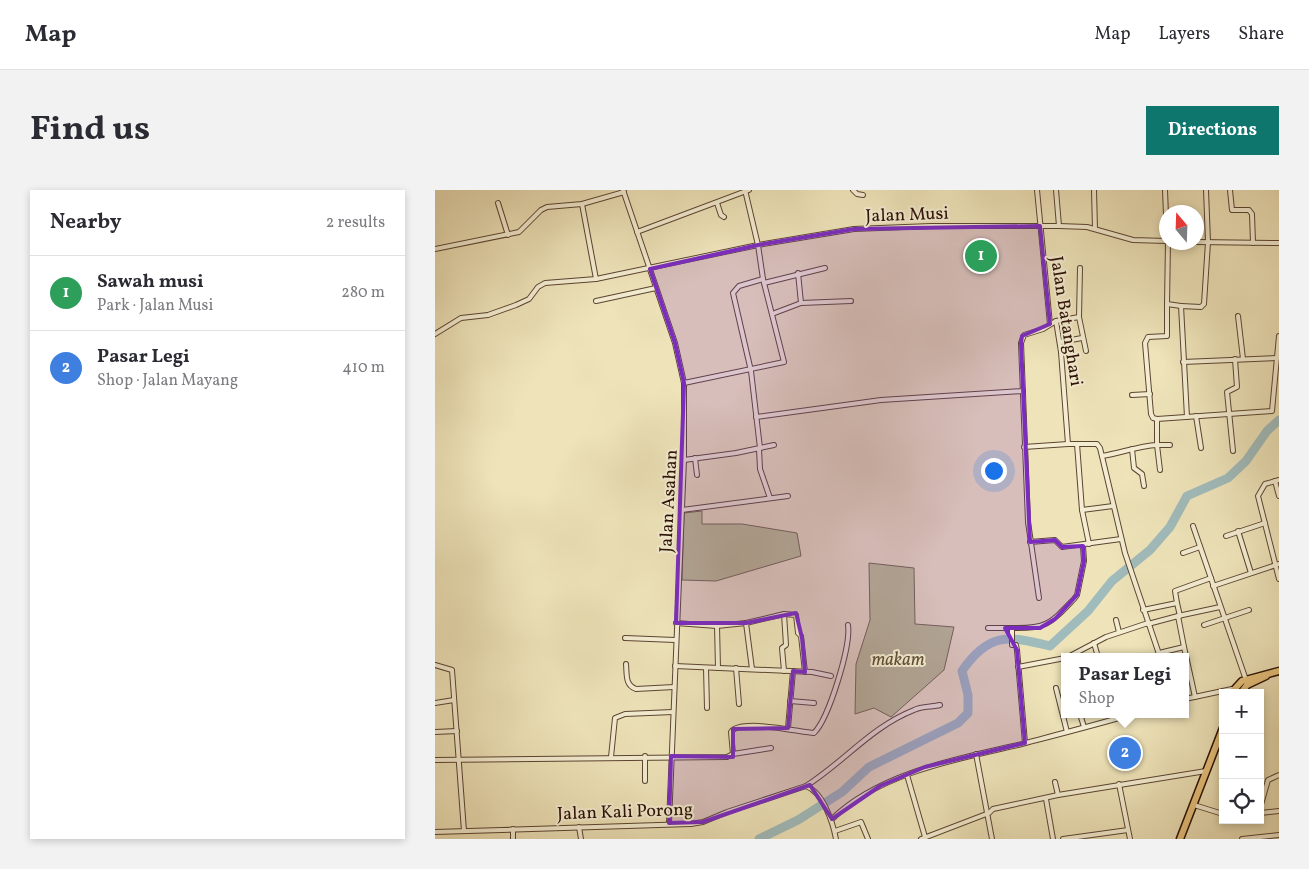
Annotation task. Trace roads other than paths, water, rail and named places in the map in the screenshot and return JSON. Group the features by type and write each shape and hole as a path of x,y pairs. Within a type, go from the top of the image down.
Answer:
{"main road":[{"path":"1235,689 1246,680 1277,672"},
{"path":"1244,689 1247,685 1277,672"},
{"path":"1180,839 1221,734"}],"street":[{"path":"637,232 717,203 746,190 758,245 763,281 784,362 684,383"},
{"path":"853,190 857,194 863,195"},
{"name":"Jalan Batanghari","path":"1037,190 1050,324 1056,321 1059,342 1068,444"},
{"path":"1056,190 1059,226"},
{"path":"1094,190 1095,229"},
{"path":"1165,190 1166,205"},
{"path":"1167,304 1203,306 1208,242 1206,190"},
{"path":"1230,190 1232,210 1249,210 1252,214 1253,243"},
{"path":"435,249 519,232 541,210 547,207 583,206 624,191"},
{"name":"Jalan Asahan","path":"624,191 675,344 684,383 684,460 675,640 669,823"},
{"path":"498,202 508,235"},
{"path":"717,203 721,215 724,217"},
{"path":"583,206 596,279"},
{"name":"Jalan Musi","path":"435,334 461,318 488,315 516,305 533,295 539,286 596,279 758,245 861,229 931,226 1059,226 1095,229 1133,240 1159,242"},
{"path":"1204,242 1279,243"},
{"path":"1167,250 1167,336 1148,337 1145,343 1152,417 1157,419 1268,412 1273,409 1279,336"},
{"path":"771,498 761,470 751,370 733,293 739,286 825,268"},
{"path":"1080,268 1079,317 1086,351"},
{"path":"798,273 801,303"},
{"path":"597,301 656,288"},
{"path":"772,314 801,303 851,301"},
{"path":"1181,306 1187,417"},
{"path":"1238,316 1243,359"},
{"path":"1056,321 1079,317"},
{"path":"1039,598 1030,542 1024,447 1022,338 1050,324"},
{"path":"1059,342 1082,338"},
{"path":"1183,362 1277,358"},
{"path":"1233,451 1228,414 1228,390 1237,387 1235,359"},
{"path":"756,417 881,400 1023,391"},
{"path":"1133,395 1150,394"},
{"path":"1196,416 1201,448"},
{"path":"1157,419 1157,445 1160,470"},
{"path":"1077,444 1082,510 1089,544"},
{"path":"1024,447 1097,444 1102,456 1125,553 1158,653"},
{"path":"684,460 774,445"},
{"path":"1102,456 1157,445 1170,445"},
{"path":"1131,450 1134,468 1141,474 1144,486"},
{"path":"695,458 697,475"},
{"path":"1279,496 1277,481 1265,484 1259,492 1279,579"},
{"path":"681,510 788,496"},
{"path":"1082,510 1113,506"},
{"path":"1226,536 1265,523"},
{"path":"1193,526 1246,680"},
{"path":"1238,531 1251,573"},
{"path":"1030,542 1055,540 1063,547 1083,546 1121,539"},
{"path":"988,628 1012,630 1040,628 1050,624 1077,595 1084,561 1083,546"},
{"path":"1183,553 1200,547"},
{"path":"1213,586 1277,565"},
{"path":"1185,653 1175,591 1211,578"},
{"path":"1143,610 1177,603"},
{"path":"1073,653 1119,632 1221,607"},
{"path":"1204,625 1249,610"},
{"path":"676,623 717,626 746,623 783,614 796,615 801,636 805,672"},
{"path":"783,614 786,644 782,648 784,671"},
{"path":"1115,620 1119,632"},
{"path":"746,623 752,669"},
{"path":"733,754 731,732 733,728 788,728 811,733 816,732 839,676 848,640 848,625"},
{"path":"717,626 718,668"},
{"path":"1012,630 1012,645 1016,646 1025,743"},
{"path":"625,638 675,640"},
{"path":"1094,642 1097,653"},
{"path":"1165,653 1184,647"},
{"path":"1018,668 1061,658"},
{"path":"626,664 627,683 636,690 674,687"},
{"path":"435,665 452,670 464,831"},
{"path":"675,666 793,671 831,676"},
{"path":"706,668 707,708"},
{"path":"736,668 739,704"},
{"path":"1189,670 1195,697"},
{"path":"788,728 793,671"},
{"path":"1056,688 1061,708"},
{"path":"1189,699 1219,693"},
{"path":"435,703 454,700"},
{"path":"790,701 814,703"},
{"name":"Jalan Kali Porong","path":"435,832 703,822 727,812 806,786 842,760 876,730 912,710 940,705"},
{"path":"611,757 615,718 625,714 673,712"},
{"path":"1064,718 1067,732"},
{"path":"1081,718 1084,727"},
{"path":"831,816 870,792 925,767 1067,732 1112,718"},
{"path":"435,732 457,731"},
{"path":"435,760 645,756 727,757 733,754 771,748"},
{"path":"976,754 989,813 992,839"},
{"path":"645,756 645,781"},
{"path":"907,775 923,838 989,813 993,809 1119,784 1206,771"},
{"path":"1264,794 1268,780 1279,775"},
{"path":"1055,782 1058,795"},
{"path":"1119,784 1130,839"},
{"path":"806,786 812,789 831,816 836,839"},
{"path":"1046,799 1053,839"},
{"path":"1194,804 1219,813"},
{"path":"1264,813 1279,811"},
{"path":"835,831 861,822 868,839"},
{"path":"579,827 581,839"},
{"path":"513,829 513,839"},
{"path":"1063,839 1128,830"},
{"path":"1243,839 1279,834"}],"waterway":[{"path":"759,839 798,820 842,792 869,767 958,723 968,713 968,695 962,671 971,659 990,643 1000,640 1022,640 1050,646 1088,611 1112,581 1150,550 1170,527 1187,496 1228,478 1246,461 1267,431 1279,420"}],"place":[{"name":"Sawah musi","path":"981,256"},
{"name":"Pasar Legi","path":"1125,753"}],"park label":[{"name":"makam","path":"898,659"}]}
